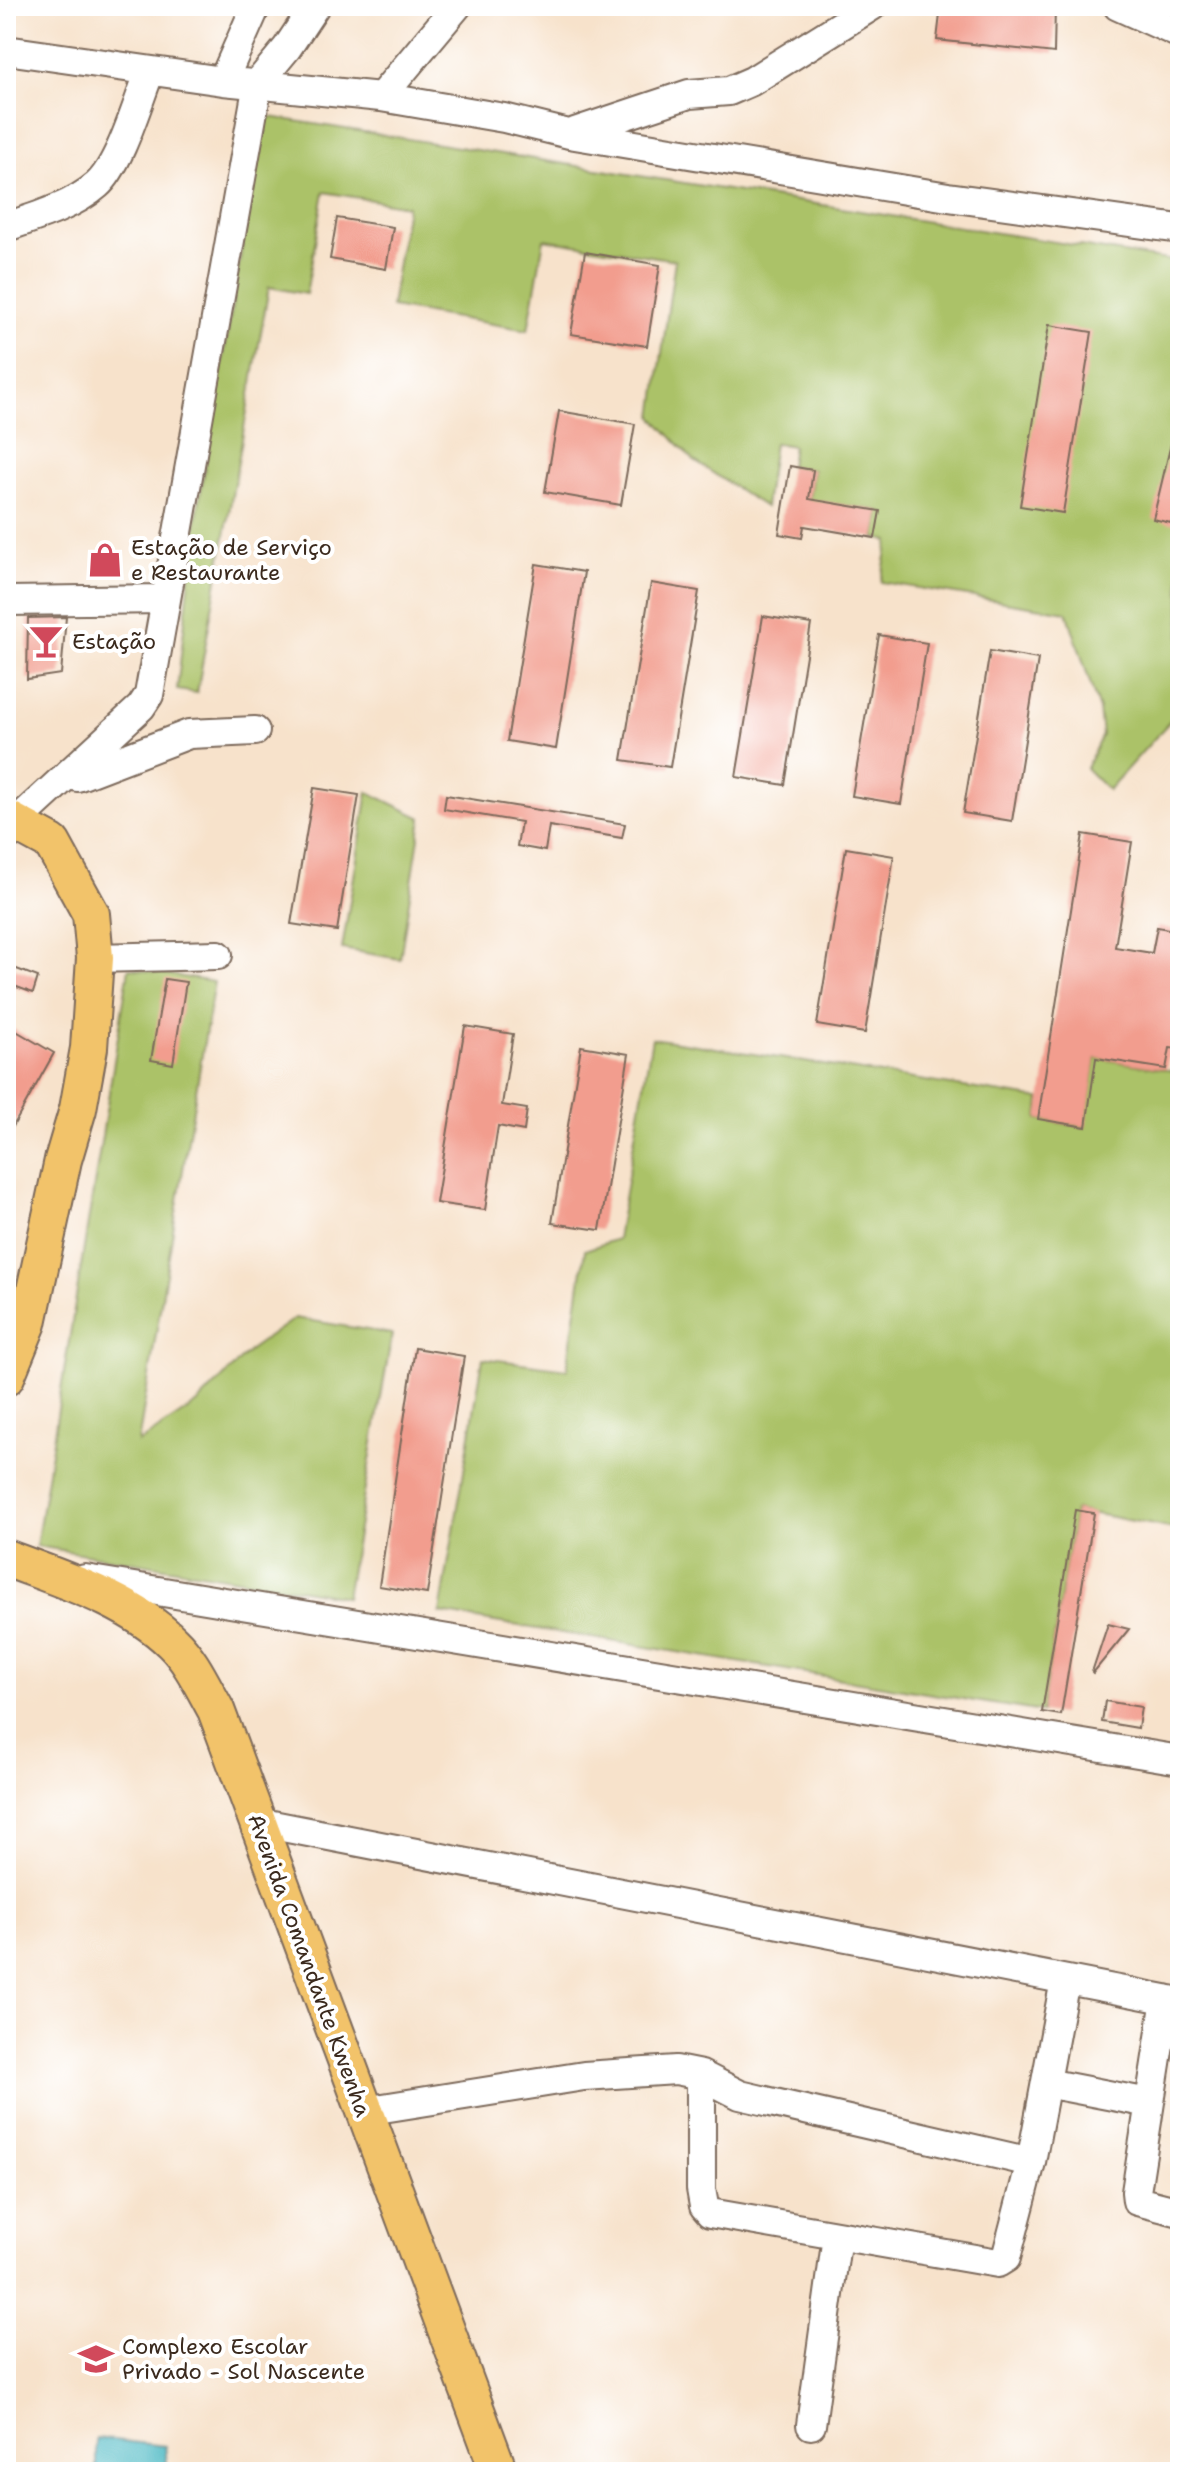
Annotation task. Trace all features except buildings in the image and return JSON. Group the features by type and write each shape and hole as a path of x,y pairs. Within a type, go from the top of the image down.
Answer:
{"main road":[{"path":"6,1377 28,1323 63,1160 78,1109 89,1048 95,958 91,914 73,876 52,843 11,820"},
{"name":"Avenida Comandante Kwenha","path":"6,1558 130,1609 174,1643 216,1710 499,2472"}],"street":[{"path":"223,81 256,6"},
{"path":"11,820 141,707 149,695 258,83 287,48 315,6"},
{"path":"381,97 457,6"},
{"path":"569,134 689,94 729,91 752,81 872,6"},
{"path":"1118,6 1180,34"},
{"path":"6,50 223,81 381,97 504,118 569,134 948,197 1180,229"},
{"path":"6,227 45,215 97,185 110,168 150,71"},
{"path":"6,601 166,599"},
{"path":"49,790 106,764 189,734 255,731"},
{"path":"95,958 218,955"},
{"path":"44,1573 1180,1760"},
{"path":"257,1822 1173,2000 1149,2103 1137,2201 1180,2212"},
{"path":"701,2075 704,2206 723,2218 998,2263 1006,2258 1031,2162 1065,1980"},
{"path":"364,2111 584,2076 676,2070 701,2075 740,2095 1031,2162"},
{"path":"1046,2083 1149,2103"},
{"path":"811,2425 837,2236"}],"green space":[{"path":"264,116 1180,262 1180,710 1108,790 1086,768 1102,735 1099,710 1067,612 881,582 889,541 875,538 880,511 809,500 813,470 790,466 793,446 774,443 765,507 693,460 653,417 675,260 544,239 528,330 391,307 407,206 324,192 306,294 269,287 197,693 177,690 197,515"},
{"path":"368,792 422,818 400,959 342,949"},
{"path":"129,968 214,982 138,1443 198,1403 251,1349 295,1318 392,1334 346,1597 36,1546"},
{"path":"652,1038 1040,1099 1038,1119 1085,1127 1096,1058 1180,1072 1180,1530 1075,1510 1042,1712 440,1613 483,1358 567,1369 585,1250 617,1239"}],"water":[{"path":"96,2438 165,2446 168,2472 96,2472"}],"place":[{"name":"Estação de Serviço e Restaurante","path":"105,560"},
{"name":"Estação","path":"46,641"},
{"name":"Complexo Escolar Privado - Sol Nascente","path":"96,2359"}]}
